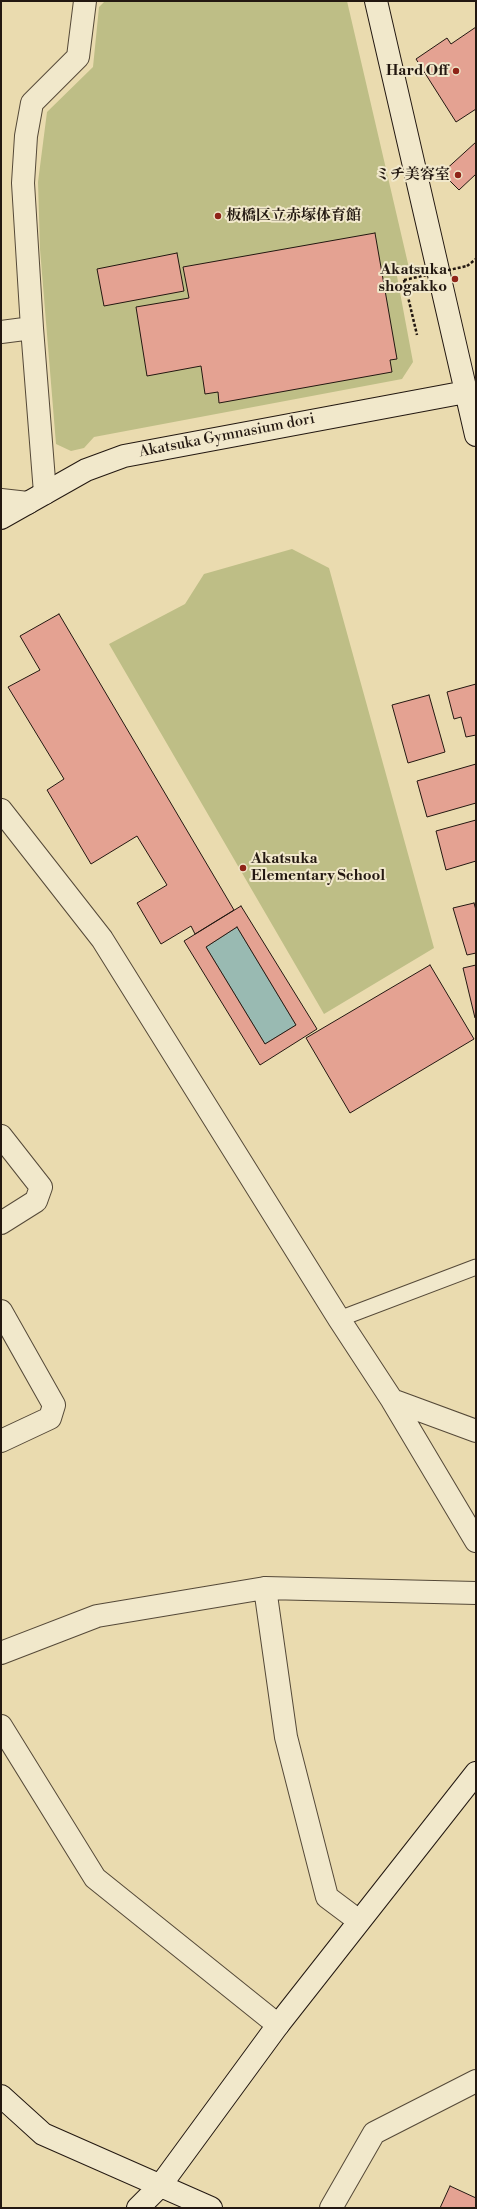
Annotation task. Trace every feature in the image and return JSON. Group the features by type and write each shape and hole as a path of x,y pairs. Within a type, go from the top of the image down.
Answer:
{"street":[{"path":"1,500 36,498 32,328 23,183 26,136 32,103 78,57 85,1"},
{"path":"376,1 471,392 476,436"},
{"path":"1,332 32,328"},
{"name":"Akatsuka Gymnasium dori","path":"1,518 36,498 105,463 144,451 471,392"},
{"path":"1,810 102,939 339,1319 392,1400 476,1541"},
{"path":"1,1136 42,1187 36,1201 1,1223"},
{"path":"1,1311 54,1405 50,1418 1,1441"},
{"path":"392,1400 476,1431"},
{"path":"265,1588 286,1737 327,1897 359,1921"},
{"path":"1,1653 97,1616 265,1588 476,1593"},
{"path":"1,1726 95,1878 278,2025"},
{"path":"138,2208 160,2186 278,2025 476,1773"},
{"path":"331,2208 374,2133 476,2081"},
{"path":"1,2096 43,2134 211,2208"}],"lane":[{"path":"339,1319 476,1266"}],"path":[{"path":"417,335 404,280 467,266 476,259"}],"green space":[{"name":"板橋区立赤塚体育館","path":"105,1 347,1 409,268 396,271 413,362 402,379 94,437 84,448 71,451 56,444 40,249 38,182 47,112 93,67 99,7"},
{"path":"292,549 329,568 434,948 324,1014 109,644 185,604 204,574"}],"water":[{"path":"237,927 296,1025 265,1044 206,947"}],"building":[{"path":"476,27 476,109 456,122 416,59 447,38 451,44"},
{"path":"476,142 476,174 459,190 442,173"},
{"path":"375,233 397,359 390,360 392,372 219,403 218,392 205,394 201,366 147,376 136,307 189,298 183,267"},
{"path":"177,253 184,291 104,306 97,269"},
{"path":"59,614 234,910 195,934 191,926 161,944 137,903 167,885 137,836 91,864 47,790 64,779 8,687 40,670 20,636"},
{"path":"476,684 476,735 466,737 461,717 454,719 447,692"},
{"path":"429,695 445,752 408,763 392,705"},
{"path":"476,764 476,803 427,817 417,781"},
{"path":"476,820 476,861 446,870 436,831"},
{"path":"474,903 476,910 476,953 467,955 453,908"},
{"path":"241,906 317,1029 260,1065 184,941","holes":["237,927 296,1025 265,1044 206,947"]},
{"path":"430,965 474,1039 350,1113 306,1038"},
{"path":"476,965 476,1018 475,1018 463,968"},
{"path":"450,2186 476,2198 476,2208 440,2208"}],"place":[{"name":"Hard Off","path":"456,71"},
{"name":"ミチ美容室","path":"458,175"},
{"name":"板橋区立赤塚体育館","path":"218,216"},
{"name":"Akatsuka shogakko","path":"455,279"},
{"name":"Akatsuka Elementary School","path":"243,868"}]}
